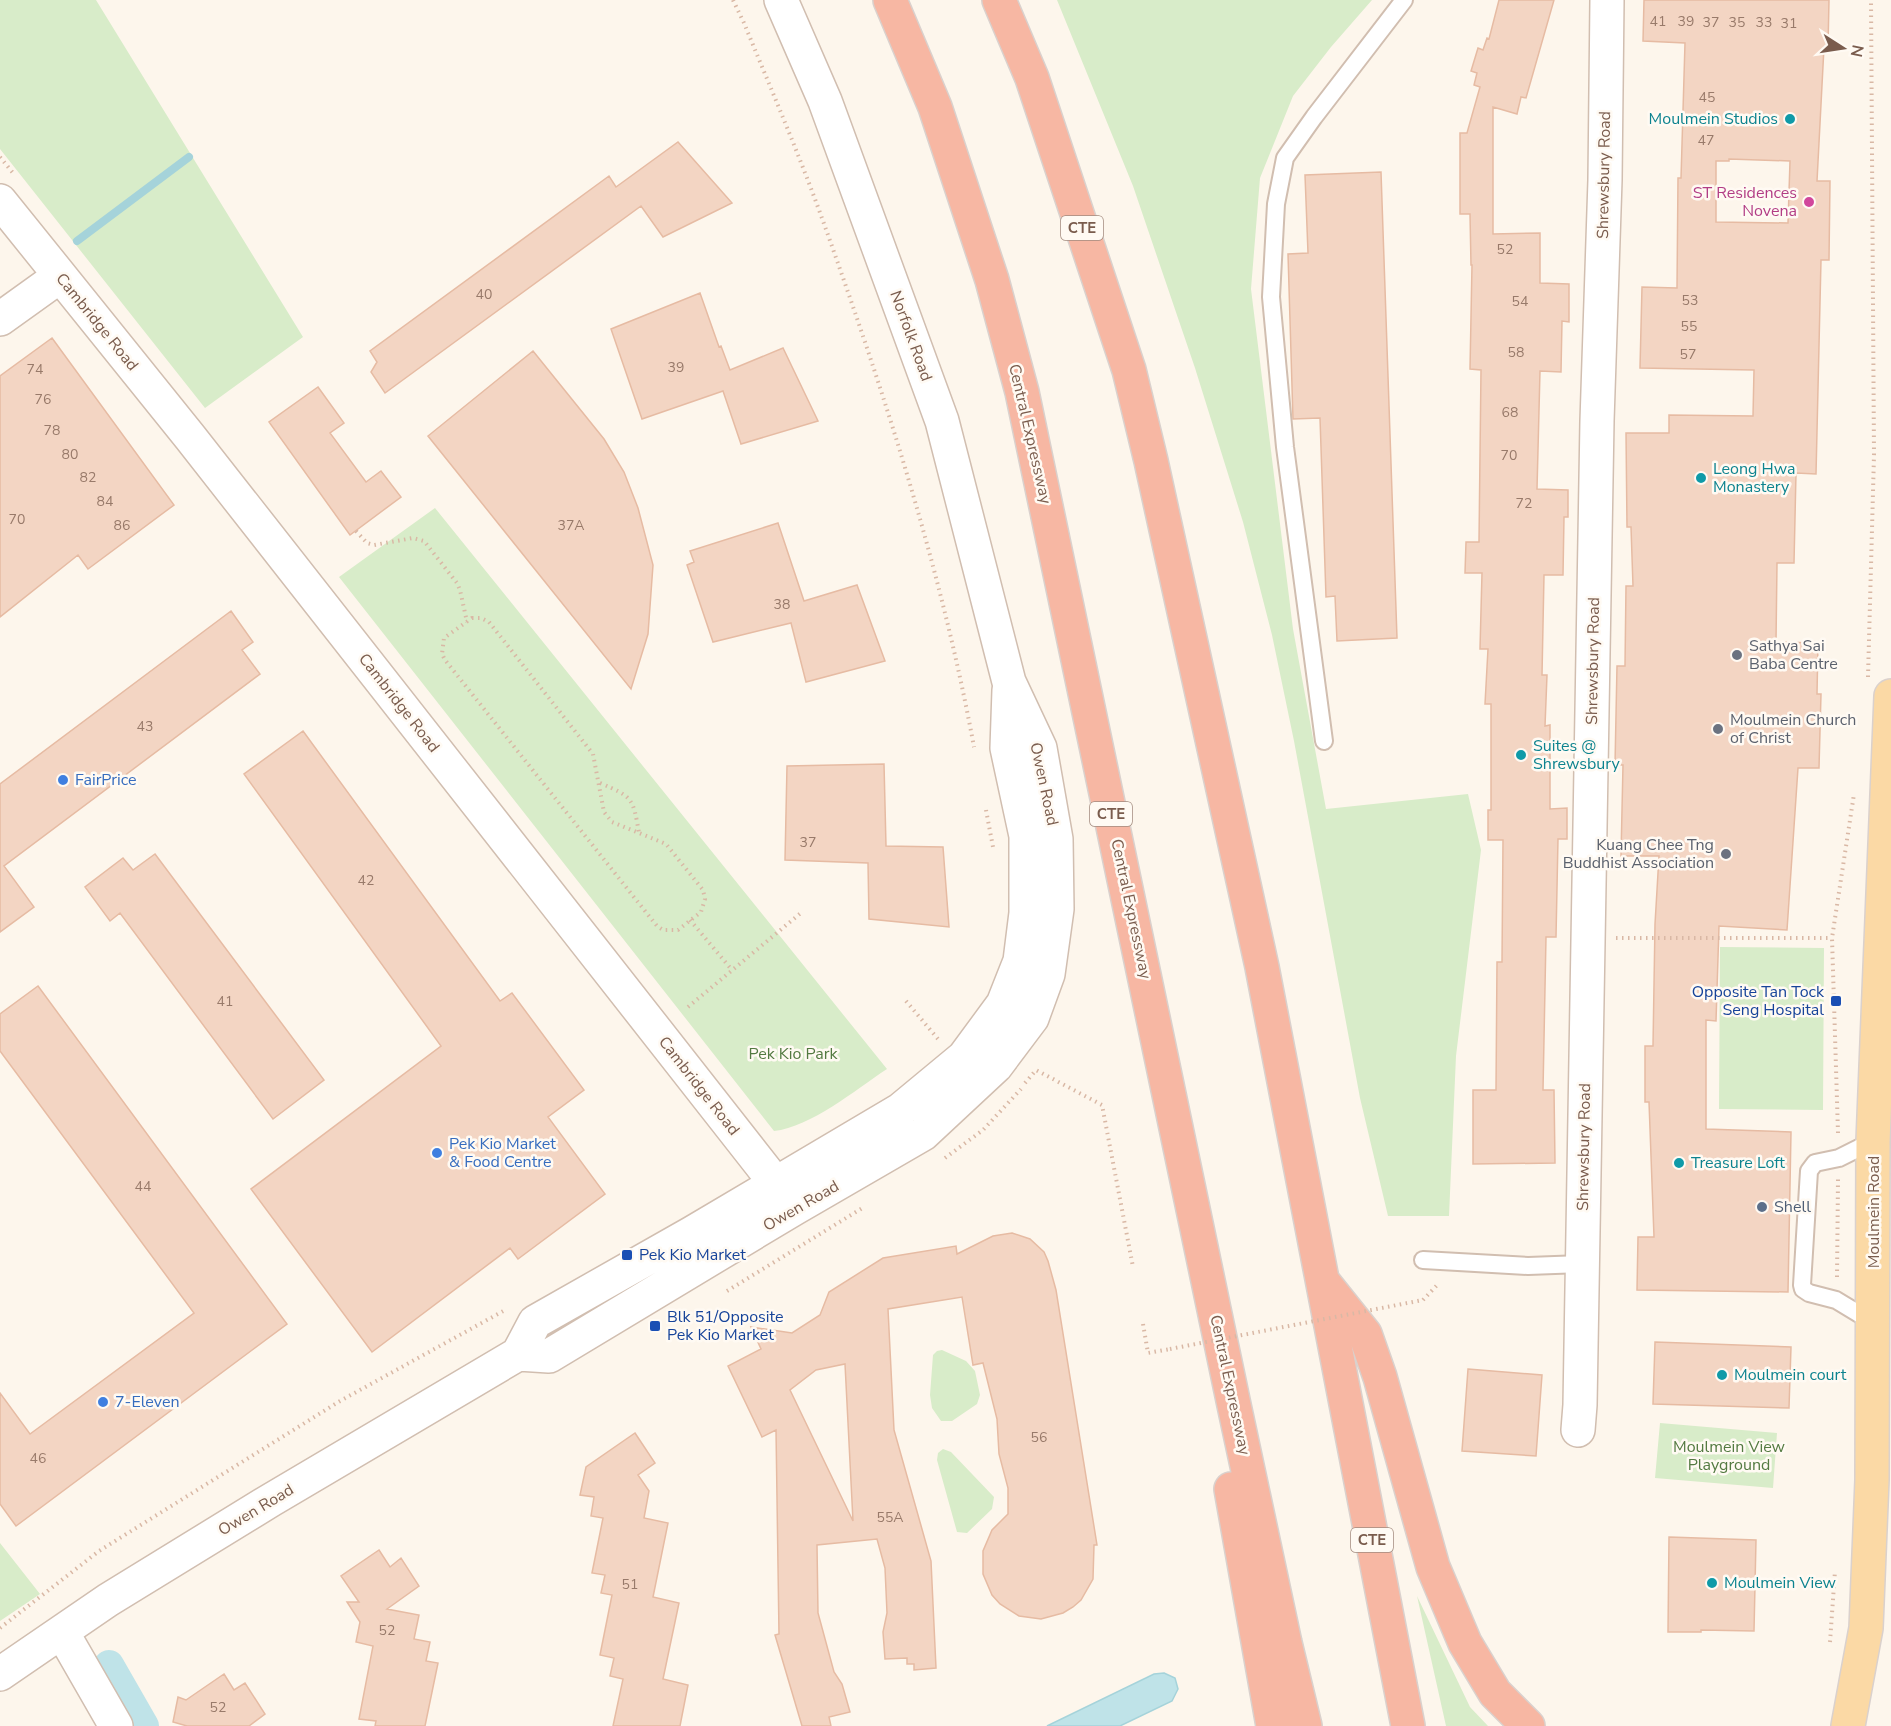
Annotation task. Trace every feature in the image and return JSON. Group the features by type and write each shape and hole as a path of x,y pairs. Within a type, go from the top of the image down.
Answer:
{"highway":[{"name":"Central Expressway","path":"890,0 938,118 992,280 1022,392 1234,1405 1305,1726"},
{"name":"CTE","path":"999,0 1032,78 1129,370 1262,968 1408,1726"},
{"path":"1324,1282 1365,1334 1380,1377 1433,1567 1464,1642 1494,1693 1528,1726"},
{"path":"1234,1405 1225,1455 1273,1726"}],"main road":[{"name":"Moulmein Road","path":"1848,1726 1866,1628 1872,1480 1873,1141 1880,690"}],"street":[{"name":"Norfolk Road","path":"781,0 825,101 942,421 1009,682"},
{"name":"Shrewsbury Road","path":"1578,1430 1581,1405 1597,421 1605,180 1607,0"},
{"name":"Cambridge Road","path":"0,201 197,447 795,1208"},
{"path":"0,319 60,276"},
{"name":"Owen Road","path":"0,1674 108,1600 271,1500 518,1354 535,1322 693,1233 900,1110 964,1057 1003,1005 1020,961 1026,913 1026,836 1007,748 1009,682"},
{"name":"Owen Road","path":"518,1354 549,1356 923,1134 996,1066 1032,1017 1048,974 1057,909 1056,839 1040,748 1009,682"},
{"path":"62,1632 116,1726"}],"lane":[{"path":"1324,741 1285,447 1271,297 1276,204 1285,158 1404,0"},
{"path":"1873,1141 1839,1158 1815,1162 1809,1171 1803,1289 1809,1293 1836,1300 1874,1323"},
{"path":"1423,1260 1528,1266 1582,1264"}],"path":[{"path":"733,0 822,219 899,447 960,673 976,755"},
{"path":"1871,0 1874,455 1880,690"},
{"path":"356,531 367,543 374,545 413,538 424,541 457,583 467,622"},
{"path":"472,618 481,618 489,622 594,754 604,812 612,822 666,844 704,890 704,906 701,912 678,930 672,932 657,926 445,660 442,654 444,638 467,622 472,618"},
{"path":"599,783 622,792 630,799 635,809 639,833"},
{"path":"1836,1300 1839,1158 1832,938 1855,790"},
{"path":"985,802 993,849"},
{"path":"688,1007 802,912"},
{"path":"690,920 732,970"},
{"path":"1589,939 1832,938"},
{"path":"906,1001 940,1042"},
{"path":"943,1159 953,1154 983,1130 1036,1070 1102,1105 1133,1267"},
{"path":"727,1291 870,1203"},
{"path":"1143,1324 1148,1353 1423,1300"},
{"path":"0,1628 99,1551 340,1401 514,1305"},
{"path":"1829,1648 1835,1568"}],"green space":[{"path":"0,0 96,0 303,337 205,408 0,149"},
{"path":"1057,0 1372,0 1293,96 1260,178 1251,289 1293,629 1326,809 1468,794 1481,850 1456,1056 1449,1216 1388,1216 1360,1098 1294,741 1272,635 1243,522 1195,368 1133,186"},
{"name":"Pek Kio Park","path":"435,508 887,1069 818,1115 803,1123 774,1131 339,577"},
{"path":"1720,947 1824,948 1823,1110 1719,1109"},
{"path":"942,1350 966,1361 975,1371 980,1395 977,1404 952,1421 941,1421 932,1408 930,1395 933,1355"},
{"name":"Moulmein View Playground","path":"1660,1423 1777,1433 1773,1488 1655,1478"},
{"path":"943,1449 951,1452 994,1497 992,1509 967,1533 957,1532 937,1460 938,1453"},
{"path":"0,1543 40,1594 0,1621"},
{"path":"1417,1596 1470,1707 1488,1726 1446,1726"}],"water":[{"path":"1164,1673 1175,1678 1178,1689 1172,1701 1120,1726 1047,1726 1154,1674"}],"building":[{"path":"1499,0 1554,0 1526,98 1521,97 1517,114 1493,107 1493,234 1540,233 1540,283 1569,284 1569,322 1562,321 1561,372 1540,371 1537,489 1568,490 1568,517 1564,517 1563,575 1544,575 1542,675 1547,675 1545,726 1550,725 1550,809 1567,808 1567,839 1558,839 1556,937 1546,937 1543,1090 1554,1090 1555,1163 1473,1164 1473,1090 1496,1090 1497,962 1502,962 1503,840 1488,840 1488,810 1491,810 1491,704 1485,704 1488,649 1480,649 1482,573 1465,573 1466,542 1479,542 1481,370 1470,369 1472,265 1470,214 1460,214 1460,133 1467,133 1480,87 1474,85 1477,73 1471,71 1478,48 1483,50 1487,38 1489,39"},
{"path":"1644,0 1829,0 1828,47 1824,47 1817,181 1830,181 1829,260 1821,260 1816,474 1796,473 1794,563 1777,563 1776,642 1818,643 1817,694 1821,694 1819,768 1798,768 1787,930 1719,926 1716,1021 1706,1020 1706,1129 1791,1132 1788,1292 1637,1290 1638,1237 1654,1237 1649,1102 1645,1102 1645,1046 1653,1046 1655,924 1659,856 1621,856 1623,765 1615,765 1617,666 1625,666 1626,586 1633,586 1631,527 1627,527 1626,433 1669,433 1669,415 1753,416 1754,370 1640,368 1642,287 1677,288 1678,178 1681,178 1685,43 1643,41","holes":["1729,159 1790,161 1788,223 1716,222 1716,161 1729,161"]},
{"path":"678,142 732,203 663,237 641,206 385,393 371,372 377,362 370,351 609,176 616,187"},
{"path":"1381,172 1397,638 1337,641 1335,596 1326,597 1320,418 1293,419 1288,254 1308,253 1305,175"},
{"path":"700,293 719,347 721,346 730,370 783,348 818,421 741,444 723,391 642,419 611,329"},
{"path":"52,338 174,505 88,569 78,555 0,617 0,376"},
{"path":"533,351 604,439 624,472 638,508 653,565 648,634 631,689 428,436"},
{"path":"318,387 344,423 330,433 366,482 381,471 401,497 350,535 269,422"},
{"path":"778,523 804,601 857,585 885,661 806,682 791,623 713,642 687,565 694,562 690,551"},
{"path":"231,611 253,642 242,650 260,674 4,866 34,907 0,932 0,784"},
{"name":"Pek Kio Market & Food Centre","path":"303,731 500,1001 512,993 584,1090 548,1117 605,1194 518,1259 510,1248 372,1352 251,1189 441,1046 244,774"},
{"path":"884,764 886,846 943,847 949,927 869,919 868,863 785,860 787,766"},
{"path":"155,854 324,1080 273,1119 120,913 110,921 85,887 123,858 133,870"},
{"path":"38,986 287,1324 16,1526 0,1504 0,1393 30,1434 194,1313 0,1051 0,1014"},
{"path":"1012,1233 1030,1239 1044,1252 1048,1261 1056,1290 1097,1545 1094,1545 1093,1579 1081,1600 1073,1607 1063,1613 1041,1619 1019,1616 1000,1604 992,1595 983,1574 983,1551 992,1530 1008,1514 1008,1488 999,1454 997,1419 983,1363 973,1365 962,1297 888,1309 894,1430 931,1561 936,1668 914,1670 914,1664 907,1664 907,1658 885,1659 883,1632 887,1613 885,1568 877,1539 817,1545 818,1613 834,1672 842,1684 850,1712 829,1717 831,1726 802,1726 775,1635 779,1634 776,1430 762,1437 728,1366 761,1349 751,1327 792,1333 820,1315 829,1292 883,1258 956,1246 957,1254 993,1236","holes":["845,1364 853,1521 790,1390 816,1370"]},
{"name":"Moulmein court","path":"1655,1342 1791,1347 1789,1408 1653,1404"},
{"path":"1468,1369 1542,1375 1536,1456 1462,1451"},
{"path":"635,1433 655,1463 638,1475 649,1491 644,1518 668,1523 653,1597 679,1603 663,1679 688,1685 680,1726 613,1726 623,1679 610,1676 614,1658 600,1655 612,1595 601,1593 605,1575 592,1573 603,1518 591,1516 594,1497 580,1495 586,1467"},
{"name":"Moulmein View","path":"1669,1537 1756,1540 1754,1631 1668,1632"},
{"path":"379,1550 390,1567 401,1558 419,1586 387,1609 419,1615 414,1639 430,1642 426,1661 438,1663 425,1726 375,1726 376,1721 359,1719 373,1646 356,1642 360,1622 347,1602 359,1602 341,1576"},
{"path":"224,1674 234,1690 245,1683 265,1714 249,1726 187,1726 173,1722 178,1697 186,1700"}],"waterway":[{"path":"77,241 189,157"},
{"path":"109,1665 144,1726"}],"place":[{"name":"Moulmein Studios","path":"1790,119"},
{"name":"ST Residences Novena","path":"1809,202"},
{"name":"Leong Hwa Monastery","path":"1701,478"},
{"name":"Sathya Sai Baba Centre","path":"1737,655"},
{"name":"Moulmein Church of Christ","path":"1718,729"},
{"name":"Suites @ Shrewsbury","path":"1521,755"},
{"name":"FairPrice","path":"63,780"},
{"name":"Kuang Chee Tng Buddhist Association","path":"1726,854"},
{"name":"Opposite Tan Tock Seng Hospital","path":"1836,1001"},
{"name":"Pek Kio Market & Food Centre","path":"437,1153"},
{"name":"Treasure Loft","path":"1679,1163"},
{"name":"Shell","path":"1762,1207"},
{"name":"Pek Kio Market","path":"627,1255"},
{"name":"Blk 51/Opposite Pek Kio Market","path":"655,1326"},
{"name":"Moulmein court","path":"1722,1375"},
{"name":"7-Eleven","path":"103,1402"},
{"name":"Moulmein View","path":"1712,1583"}]}
